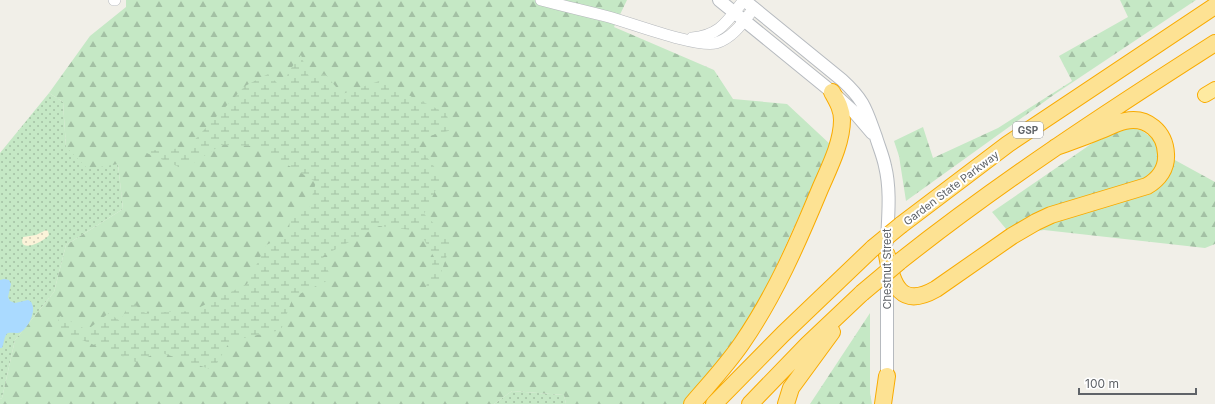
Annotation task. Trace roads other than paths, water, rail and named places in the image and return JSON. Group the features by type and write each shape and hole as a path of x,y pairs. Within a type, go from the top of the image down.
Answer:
{"highway":[{"name":"Garden State Parkway","path":"750,404 808,344 862,293 887,255 901,225 1008,144 1215,6"},
{"name":"Garden State Parkway","path":"714,404 783,334 887,255 962,213 1056,147 1208,48"},
{"path":"692,404 724,367 748,334 773,290 800,235 827,173 841,132 841,110 832,92"},
{"path":"887,255 891,275 899,290 909,296 916,297 924,295 936,289 1012,236 1036,222 1051,215 1147,186 1159,177 1164,168 1166,159 1164,141 1159,132 1149,124 1137,120 1119,122 1056,147"},
{"path":"786,404 794,383 862,293"},
{"path":"882,404 887,376"}],"main road":[{"name":"Chestnut Street","path":"719,0 832,92 854,112 876,137"},
{"name":"Chestnut Street","path":"744,0 852,89 864,106 884,159 888,181 887,376 889,404"}],"street":[{"path":"540,0 609,17 700,43 715,43 729,36 754,8"},
{"path":"676,37 691,38 710,34 719,30 744,0"}],"water":[{"path":"0,280 9,280 11,284 8,297 10,301 15,303 28,300 32,303 33,311 31,320 24,330 19,333 8,333 2,348 0,348"}]}
